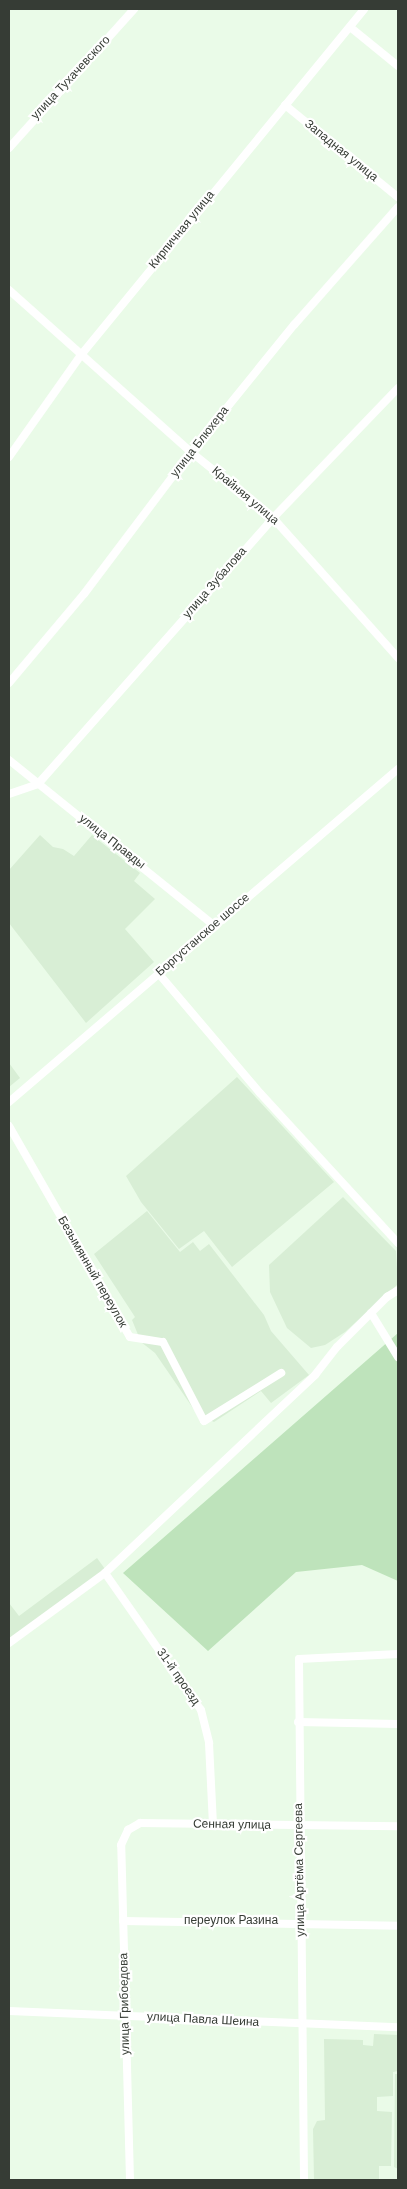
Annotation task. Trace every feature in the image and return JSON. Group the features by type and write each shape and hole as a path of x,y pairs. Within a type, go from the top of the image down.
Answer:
{"street":[{"name":"улица Тухачевского","path":"9,148 134,9"},
{"name":"Кирпичная улица","path":"9,457 81,355 364,9"},
{"path":"350,27 398,66"},
{"name":"Западная улица","path":"285,105 398,196"},
{"name":"улица Блюхера","path":"9,683 84,594 191,452 294,325 398,207"},
{"name":"Крайняя улица","path":"9,290 191,452 273,518 398,658"},
{"name":"улица Зубалова","path":"38,784 273,518 398,388"},
{"name":"улица Правды","path":"9,760 214,926"},
{"name":"Боргустанское шоссе","path":"9,1102 398,769"},
{"path":"9,794 38,784"},
{"path":"158,974 260,1093 398,1243"},
{"name":"Безымянный переулок","path":"9,1126 130,1337 163,1342 204,1421 281,1373"},
{"path":"9,1643 105,1572 315,1375 337,1347 371,1313 398,1290"},
{"path":"371,1313 398,1357"},
{"name":"31-й проезд","path":"105,1572 201,1710 209,1743 213,1825"},
{"name":"улица Артёма Сергеева","path":"304,2180 303,2024 298,1827 298,1659 398,1654"},
{"path":"298,1722 398,1724"},
{"name":"Сенная улица","path":"128,1830 140,1823 298,1827 398,1826"},
{"name":"улица Грибоедова","path":"128,1830 121,1845 130,2180"},
{"name":"переулок Разина","path":"123,1921 300,1922 398,1926"},
{"name":"улица Павла Шеина","path":"9,2011 398,2027"}],"shaded area":[{"path":"40,835 53,847 63,849 74,856 92,835 140,873 134,881 155,899 125,929 154,962 86,1023 9,923 9,870"},
{"path":"9,1063 20,1078 9,1087"},
{"path":"237,1077 334,1182 232,1267 204,1231 179,1249 141,1202 126,1176"},
{"path":"343,1197 396,1251 398,1284 345,1332 325,1345 311,1348 287,1328 270,1292 269,1265"},
{"path":"147,1211 180,1252 193,1242 200,1251 209,1244 264,1315 271,1331 309,1375 271,1403 261,1391 214,1422 197,1414 155,1353 141,1342 132,1320 135,1317 94,1254"},
{"path":"398,1333 398,1581 362,1565 296,1572 208,1651 123,1573"},
{"path":"97,1558 105,1569 9,1640 9,1603 19,1616"},
{"path":"374,2034 398,2035 398,2071 393,2072 393,2096 377,2097 377,2111 392,2112 391,2166 379,2166 379,2180 314,2180 313,2129 317,2121 325,2120 324,2039 363,2040 363,2045 373,2046"},
{"path":"395,2074 398,2074 398,2169 394,2167"}]}
